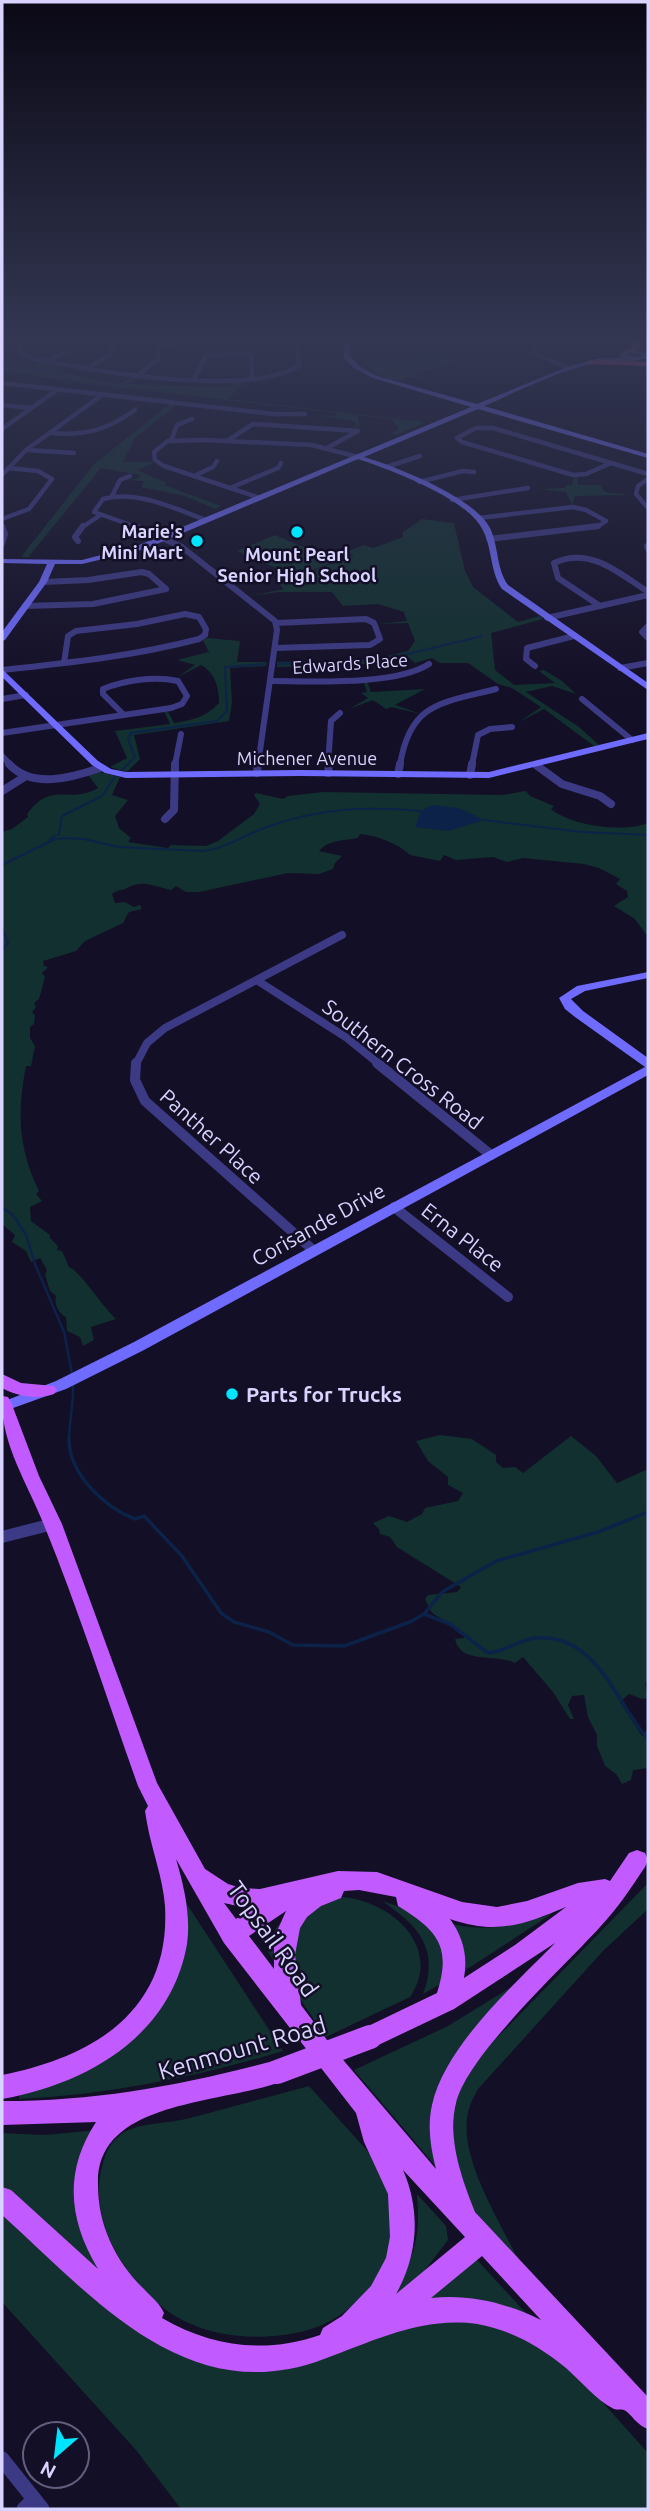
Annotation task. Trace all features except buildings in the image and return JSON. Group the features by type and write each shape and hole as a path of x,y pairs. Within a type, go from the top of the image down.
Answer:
{"main road":[{"path":"2,1380 19,1389 54,1387"},
{"name":"Topsail Road","path":"3,1404 30,1476 53,1524 123,1724 155,1801 190,1867 232,1935 362,2103 474,2230 648,2418"},
{"path":"2,2087 39,2080 94,2058 129,2032 158,1995 171,1962 177,1923 155,1801"},
{"path":"370,2330 411,2300 474,2230 452,2186 443,2142 443,2107 449,2086 484,2039 595,1917 643,1855"},
{"name":"Kenmount Road","path":"2,2113 57,2113 146,2104 277,2071 370,2037 446,2001 516,1958 606,1889 643,1855"},
{"path":"190,1867 214,1889 238,1899 264,1900 341,1880 372,1881 399,1886 463,1913 497,1918 531,1912 576,1894 606,1889"},
{"path":"290,2011 283,1956 288,1928 299,1910 314,1898 350,1888 376,1889 405,1899 429,1913 442,1925 452,1939 456,1954 456,1972 446,2001"},
{"path":"232,1935 281,1900 299,1892"},
{"path":"146,2104 122,2115 106,2129 89,2159 86,2179 88,2203 92,2228 102,2255 109,2269 131,2297 165,2323 207,2342 258,2350 313,2343 344,2331 371,2310 391,2280 402,2243 401,2201 362,2103"},
{"path":"2,2199 136,2316 169,2337 196,2349 239,2358 287,2358 318,2351 421,2312 467,2310 512,2320 555,2343 648,2418"}],"street":[{"path":"2,475 20,456"},
{"path":"153,456 164,466 260,498"},
{"path":"386,467 418,456"},
{"path":"510,456 573,475 586,474 611,463"},
{"path":"588,456 648,477 638,486 636,494 637,499 648,508"},
{"path":"2,561 51,563 95,560 163,538 358,457 419,482 479,518 489,539 503,584 547,618 648,687"},
{"path":"194,476 213,467 217,461"},
{"path":"230,488 278,468 281,463"},
{"path":"2,519 29,509 52,479 49,474 39,471 8,468"},
{"path":"419,482 463,471 474,472"},
{"path":"112,496 120,480 130,476"},
{"path":"452,500 528,488"},
{"path":"206,520 161,503 112,496 103,499 94,512 163,538 197,557 268,613 276,623 275,648 257,773"},
{"path":"479,518 573,507 586,510 606,521 597,527 489,539"},
{"path":"78,541 75,537 81,528 99,516"},
{"path":"2,526 5,534 2,544"},
{"path":"600,606 558,578 554,563 576,556 592,557 648,594"},
{"path":"4,632 43,582 51,563"},
{"path":"25,606 62,607 108,602 166,589 149,574 142,572 88,580 43,582"},
{"path":"547,618 648,594"},
{"path":"2,671 64,663 141,653 197,640 205,635 206,629 201,619 185,614 137,624 76,631 68,636 64,663"},
{"path":"275,648 370,645 380,639 374,623 366,619 276,623"},
{"path":"648,626 642,632 648,638"},
{"path":"535,666 526,659 527,648 574,636"},
{"path":"620,668 648,663"},
{"name":"Edwards Place","path":"270,681 392,676 421,671 429,664"},
{"path":"2,671 100,768"},
{"path":"2,733 175,707 185,702 187,696 178,681 168,678 114,685 103,689 103,694 123,714"},
{"path":"398,774 408,732 419,718 444,704 496,689"},
{"path":"2,699 26,695"},
{"path":"582,699 632,740"},
{"path":"328,773 331,721 340,713"},
{"path":"470,775 478,735 490,729 512,727"},
{"path":"165,819 174,810 173,775 181,734"},
{"name":"Michener Avenue","path":"100,768 131,776 257,773 500,774 648,736"},
{"path":"2,756 16,771 26,776 67,777 100,768"},
{"path":"536,765 562,784 603,797 611,804"},
{"path":"2,791 26,776"},
{"name":"Panther Place","path":"313,1250 145,1101 134,1080 138,1057 155,1034 342,935"},
{"path":"648,975 581,988 565,998 569,1006 579,1014 648,1064"},
{"name":"Southern Cross Road","path":"258,981 347,1038 491,1154"},
{"name":"Corisande Drive","path":"3,1404 79,1376 648,1070"},
{"name":"Erna Place","path":"394,1207 508,1297"},
{"path":"2,1537 53,1524"},
{"path":"2,2459 33,2506"}],"green space":[{"path":"104,456 126,456 123,462 152,462 154,463 137,470 167,483 164,485 221,506 215,509 185,496 141,487 144,481 125,480 137,479 141,475 101,468 29,556 31,557 21,557 94,464"},
{"path":"574,476 577,476 578,485 600,485 605,492 631,495 575,496 572,506 566,492 538,489 564,488 566,485 572,485"},
{"path":"422,519 454,523 465,571 473,587 518,622 540,616 543,619 491,633 495,670 514,685 555,683 539,671 544,670 562,681 576,694 552,686 526,692 579,727 599,745 594,746 544,709 519,722 541,707 512,688 498,684 468,663 440,663 432,658 415,663 409,658 368,664 277,667 277,662 375,659 408,651 415,641 408,623 378,624 407,621 404,612 378,604 343,606 332,592 279,592 251,596 284,589 279,584 354,555 347,552 363,545 373,548 403,537 403,532"},
{"path":"275,535 336,561 295,577 237,551"},
{"path":"207,638 240,641 237,662 267,662 266,666 230,668 232,702 229,721 134,735 140,759 127,772 110,767 127,758 115,731 170,724 164,711 167,710 174,723 193,719 209,712 219,703 215,681 210,672 201,665 176,678 195,665 177,660 209,652 203,640"},
{"path":"366,679 371,692 425,689 395,705 421,714 391,707 386,709 373,700 349,709 368,698 361,693 367,692 363,680"},
{"path":"100,772 120,777 112,795 128,800 115,816 119,828 131,838 128,842 168,848 171,845 206,846 218,841 254,814 260,804 254,795 256,793 283,799 323,792 502,795 526,791 530,796 554,806 551,809 560,815 584,824 626,827 648,823 648,937 635,919 614,906 628,897 627,891 616,884 620,879 599,868 523,858 507,862 493,857 456,860 444,855 440,861 410,855 388,841 360,834 358,838 332,842 323,847 319,851 342,856 333,869 319,874 288,873 199,892 186,892 176,886 171,890 144,884 114,892 112,894 115,903 125,902 134,907 140,905 142,909 129,912 123,923 85,941 76,951 43,961 44,966 48,967 42,973 45,977 32,1012 35,1015 34,1024 30,1027 30,1038 35,1046 31,1066 26,1066 21,1100 23,1145 39,1191 36,1194 42,1201 30,1207 31,1221 50,1235 58,1246 57,1250 62,1251 69,1267 116,1319 91,1327 94,1340 83,1346 80,1337 67,1331 66,1317 57,1308 56,1296 50,1291 45,1275 47,1270 40,1258 31,1262 26,1251 12,1242 15,1235 3,1225 2,1220 2,832 12,829 28,817 27,814 45,798 87,793 98,788 88,775"},
{"path":"440,1435 472,1439 496,1455 496,1462 503,1468 515,1467 523,1473 571,1436 596,1456 617,1483 648,1469 648,1681 645,1683 648,1698 642,1699 629,1694 620,1702 642,1736 648,1729 648,1768 633,1770 631,1780 622,1784 616,1774 605,1766 597,1746 597,1735 588,1717 584,1695 572,1696 568,1705 574,1719 570,1719 553,1692 523,1657 515,1663 471,1655 458,1647 455,1639 464,1638 463,1632 432,1613 425,1599 428,1595 457,1592 461,1587 397,1547 390,1537 380,1534 373,1523 389,1516 407,1522 422,1514 425,1508 458,1501 463,1493 448,1485 448,1477 428,1461 416,1441"},
{"path":"162,1866 283,2051 153,2083 19,2099 21,2086 130,2031 171,1939"},
{"path":"648,1883 648,1909 603,1951 478,2089 470,2107 467,2136 470,2155 484,2192 519,2262 469,2205 453,2159 454,2093 483,2052"},
{"path":"341,1897 377,1907 407,1929 416,1944 420,1961 419,1978 410,1997 326,2037 268,1952 271,1938 285,1919 304,1908"},
{"path":"382,1901 448,1923 484,1928 553,1913 472,1966 423,1994 428,1978 427,1951 406,1919"},
{"path":"529,1976 457,2061 444,2176 354,2070 448,2026"},
{"path":"309,2086 406,2194 391,2267 350,2308 324,2324 304,2331 283,2335 241,2336 213,2332 175,2316 158,2304 128,2271 106,2231 99,2188 102,2167 110,2146 119,2136 133,2128 186,2119"},
{"path":"98,2130 89,2146 104,2275 2,2186 2,2133 45,2135"},
{"path":"417,2194 446,2226 448,2240 406,2295 347,2328 405,2270 410,2261 417,2233"},
{"path":"2,2206 187,2356 360,2343 442,2318 526,2332 588,2386 648,2453 648,2509 181,2509 136,2450 2,2302"},
{"path":"469,2251 534,2322 415,2300"}],"water":[{"path":"432,805 459,808 484,820 448,831 415,827 421,811"}],"waterway":[{"path":"278,664 387,659 482,636"},
{"path":"122,770 135,757 128,739 131,733 217,721 227,711 225,667 265,664"},
{"path":"50,841 59,834 62,816 102,796 115,777"},
{"path":"50,841 64,838 84,839 118,847 202,851 286,821 324,812 362,809 421,811"},
{"path":"484,820 582,832 648,835"},
{"path":"2,865 50,841"},
{"path":"2,927 8,943 2,950"},
{"path":"2,1207 13,1215 26,1235 35,1264 64,1332 72,1374"},
{"path":"69,1440 73,1384"},
{"path":"69,1440 75,1465 90,1488 123,1514 135,1519 144,1516 182,1556 221,1613 234,1622 269,1632 293,1645 344,1646 410,1622 424,1614"},
{"path":"424,1614 442,1592 496,1561 598,1532 648,1512"},
{"path":"424,1614 450,1624 488,1653 535,1638 557,1639 575,1647 603,1674 648,1739"}],"place":[{"name":"Mount Pearl Senior High School","path":"297,532"},
{"name":"Marie's Mini Mart","path":"197,541"},
{"name":"Parts for Trucks","path":"232,1394"}]}
